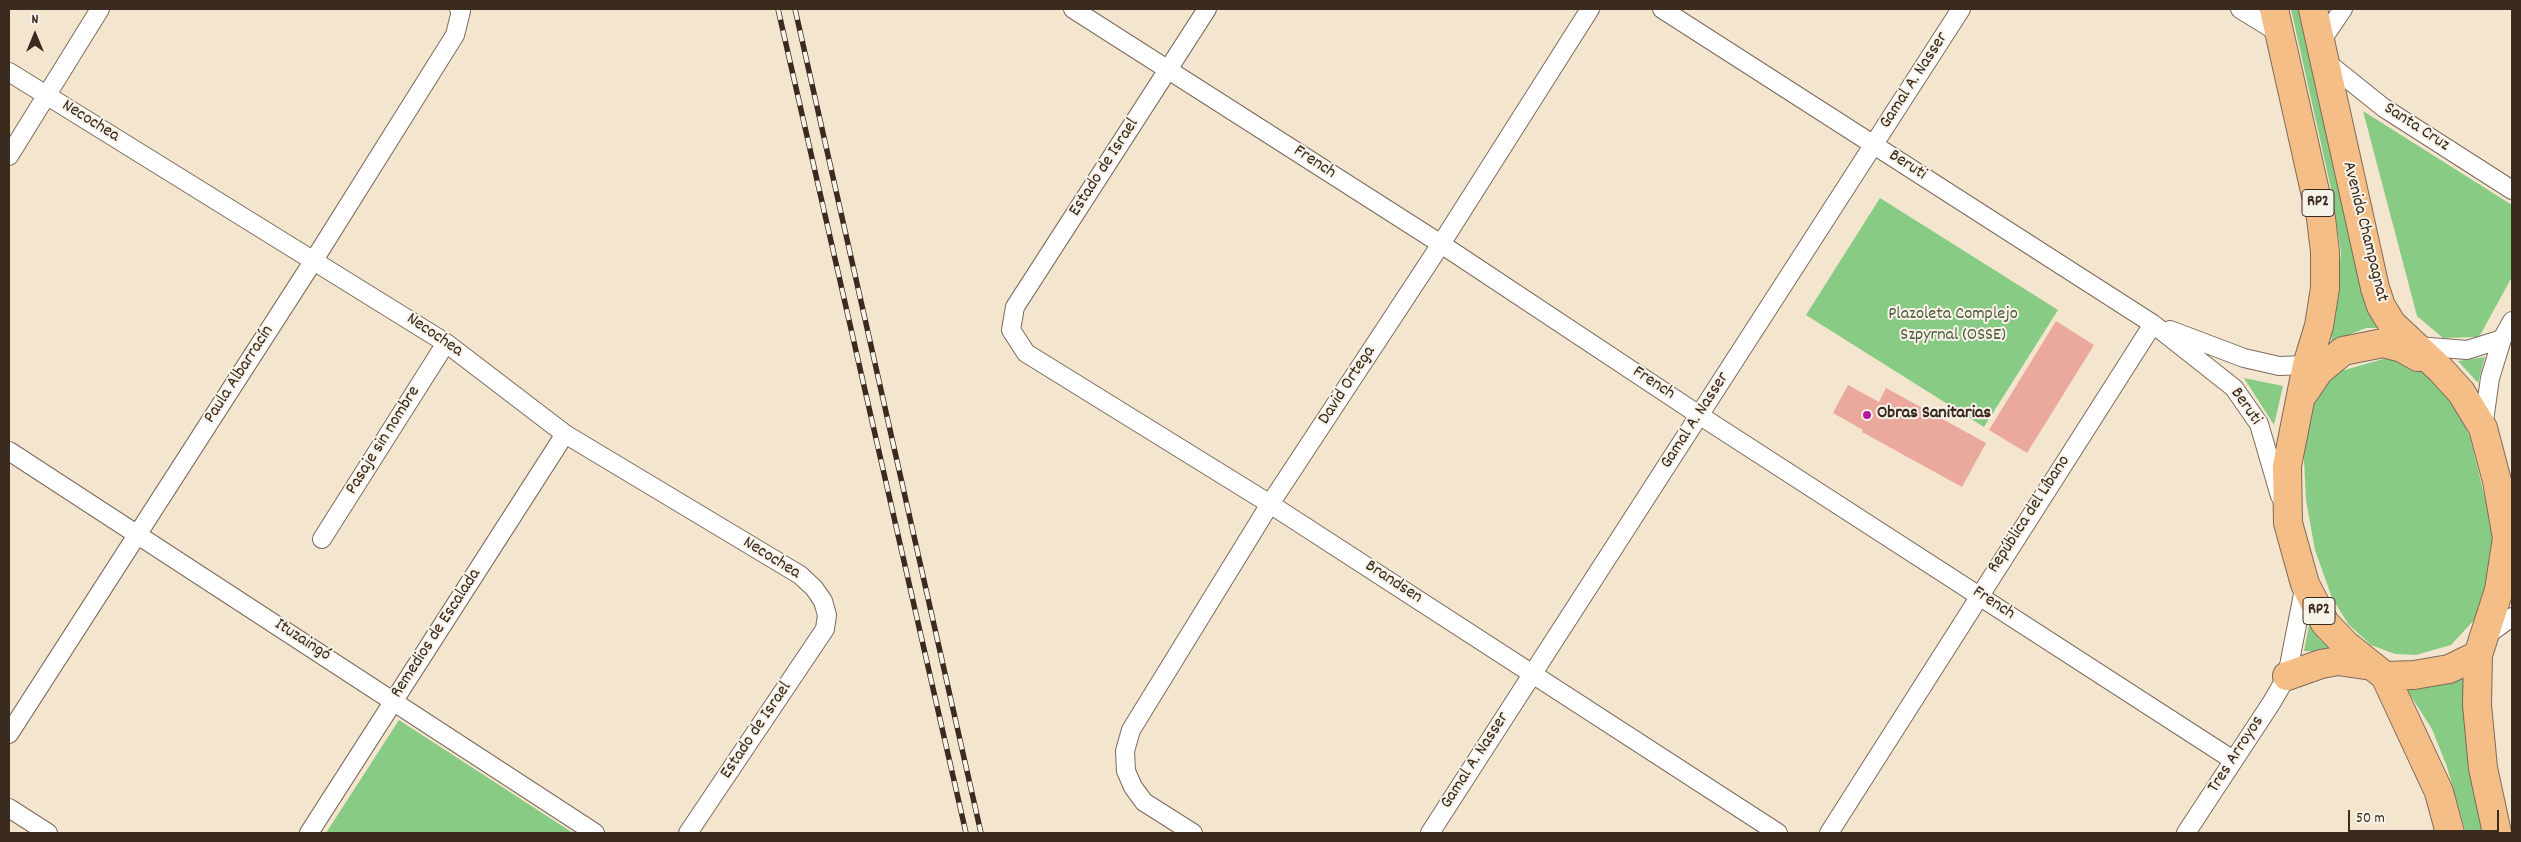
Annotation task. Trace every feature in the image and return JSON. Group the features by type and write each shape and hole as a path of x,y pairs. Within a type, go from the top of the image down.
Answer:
{"highway":[{"name":"Avenida Champagnat","path":"2313,9 2374,288 2392,324 2441,370 2461,392 2483,428 2497,481 2510,540 2499,590 2481,647 2477,705 2483,768 2497,833"},
{"name":"RP2","path":"2277,21 2322,218 2326,252 2325,288 2318,326 2306,365 2286,466 2288,523 2305,584 2325,623 2346,645 2379,671 2439,792 2450,833"},
{"name":"RP2","path":"2300,399 2319,371 2343,351 2383,343 2402,348 2441,370"},
{"path":"2286,676 2321,664 2338,661 2379,671 2414,675 2449,669 2481,647"}],"street":[{"path":"9,156 100,9"},
{"name":"French","path":"1073,9 1440,244 1699,415 2233,760"},
{"name":"Estado de Israel","path":"1011,330 1015,307 1207,9"},
{"name":"David Ortega","path":"1193,833 1144,802 1133,787 1126,771 1125,751 1131,730 1270,504 1440,244 1590,9"},
{"name":"Beruti","path":"1662,9 2153,324 2234,388 2259,424 2288,523"},
{"name":"Gamal A. Nasser","path":"1430,833 1961,9"},
{"path":"2240,9 2277,21"},
{"path":"2322,52 2343,9"},
{"name":"Paula Albarracín","path":"9,734 314,260 455,35 460,10"},
{"name":"Santa Cruz","path":"2322,52 2384,108 2512,190"},
{"name":"Necochea","path":"9,72 446,343 565,434 800,575 823,601 827,615 825,628"},
{"path":"2483,428 2490,378 2502,338 2512,321"},
{"name":"Beruti","path":"2153,324 2244,358 2279,366 2306,365 2343,351"},
{"name":"República del Líbano","path":"1829,833 2153,324"},
{"name":"Brandsen","path":"1011,330 1026,353 1270,504 1778,833"},
{"path":"2383,343 2467,350 2502,338"},
{"name":"Pasaje sin nombre","path":"322,539 446,343"},
{"name":"Remedios de Escalada","path":"309,833 565,434"},
{"name":"Ituzaingó","path":"9,451 595,833"},
{"name":"Tres Arroyos","path":"2186,833 2272,702 2286,676 2305,584"},
{"path":"2481,647 2512,617"},
{"name":"Estado de Israel","path":"688,833 825,628"},
{"path":"9,808 48,833"}],"green space":[{"path":"2291,9 2301,9 2356,269 2367,300 2382,328 2366,328 2331,342 2341,253 2332,193"},
{"path":"2363,111 2512,205 2512,277 2479,337 2443,338 2417,316"},
{"name":"Plazoleta Complejo Szpyrnal (OSSE)","path":"1880,198 2058,310 1984,427 1806,315"},
{"path":"2390,357 2415,365 2432,378 2458,412 2470,437 2493,531 2490,577 2476,618 2451,645 2416,655 2395,654 2371,645 2349,625 2332,598 2315,550 2306,500 2304,459 2306,427 2312,404 2326,385 2341,371"},
{"path":"2485,357 2478,383 2458,361"},
{"path":"2244,378 2283,386 2274,425"},
{"path":"2310,620 2319,639 2335,652 2304,651"},
{"path":"2468,670 2468,724 2473,788 2483,833 2466,833 2447,767 2432,729 2407,690 2434,685"},
{"path":"399,720 573,833 326,833"}],"building":[{"path":"2056,321 2094,345 2027,453 1989,430"},
{"path":"1848,385 1879,402 1886,388 1986,443 1962,487 1862,432 1863,430 1833,413"}],"railway":[{"path":"778,9 966,833"},
{"path":"795,9 981,833"}],"place":[{"name":"Obras Sanitarias","path":"1867,415"}]}
